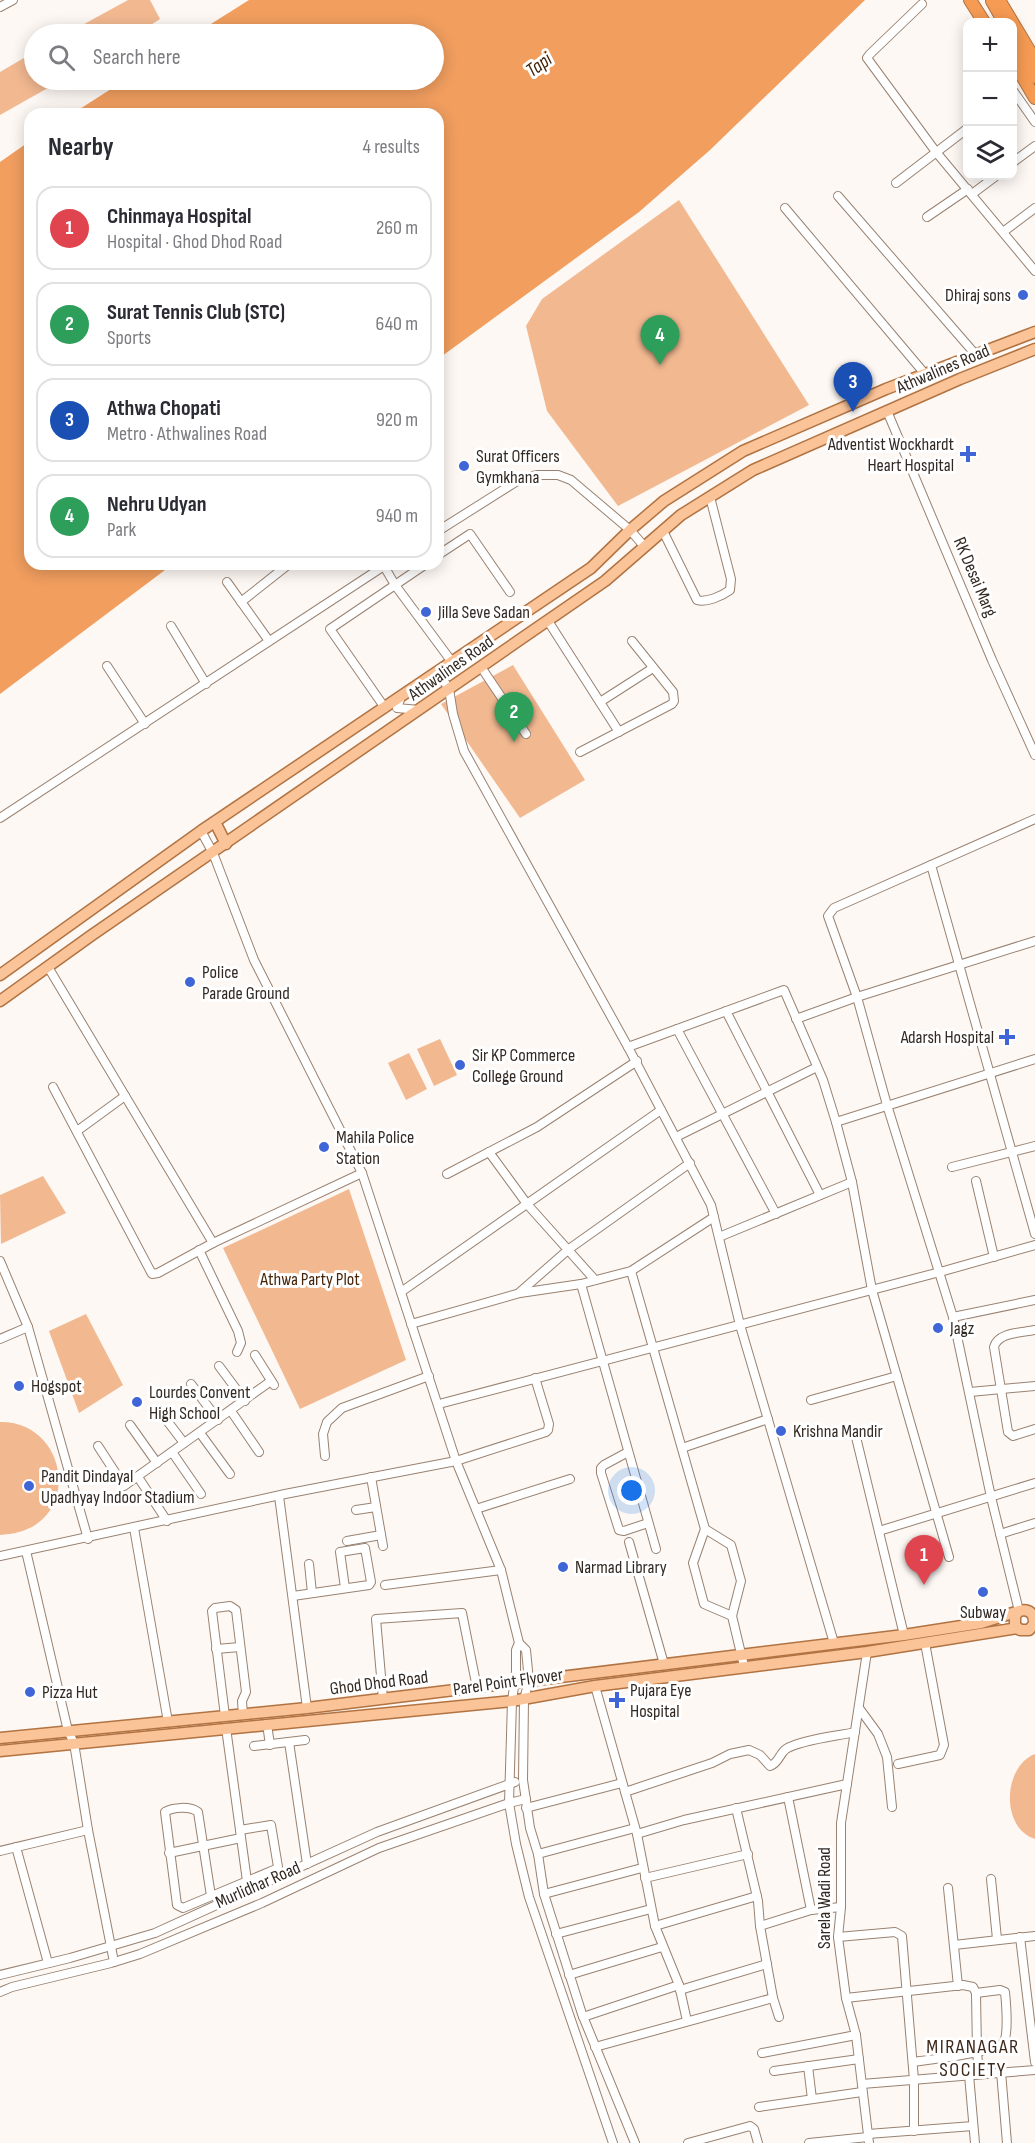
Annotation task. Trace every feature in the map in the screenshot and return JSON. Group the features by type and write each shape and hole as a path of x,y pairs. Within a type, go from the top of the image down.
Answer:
{"highway":[{"path":"970,0 981,18"},
{"path":"979,0 990,18"},
{"path":"991,0 1002,18"},
{"path":"999,0 1035,60"},
{"path":"1017,46 1035,77"},
{"path":"1017,67 1035,98"},
{"path":"1017,81 1035,110"}],"main road":[{"name":"Athwalines Road","path":"0,975 201,831 591,568 664,501 743,451 1035,332"},
{"name":"Athwalines Road","path":"0,1001 605,581 681,515 765,464 1035,349"},
{"path":"215,822 226,844"},
{"path":"0,994 61,952 92,935"},
{"path":"1026,1610 1034,1614 1034,1626 1026,1631 1018,1628 1014,1620 1019,1611 1026,1610"},
{"name":"Ghod Dhod Road","path":"0,1738 308,1708 515,1684 904,1635 981,1623 1019,1611"},
{"name":"Parel Point Flyover","path":"0,1751 512,1701 596,1686 867,1652 1018,1628"}],"street":[{"path":"0,7 13,0"},
{"path":"922,4 867,58 936,152 1035,271"},
{"path":"1017,96 1035,122"},
{"path":"896,183 963,133"},
{"path":"1017,159 1035,146"},
{"path":"927,217 989,180"},
{"path":"838,196 976,355"},
{"path":"785,208 925,375"},
{"path":"1003,232 1035,208"},
{"name":"RK Desai Marg","path":"887,411 992,660 1035,755"},
{"path":"444,527 522,478 558,475 571,480 630,530 644,546"},
{"path":"663,531 697,600 704,601 726,593 730,590 731,579 711,497"},
{"path":"444,551 470,534 510,592"},
{"path":"241,602 281,570"},
{"path":"0,818 377,570"},
{"path":"388,570 395,585 452,662"},
{"path":"385,708 330,629 417,570"},
{"path":"227,582 269,641"},
{"path":"548,621 619,732"},
{"path":"171,626 206,684"},
{"path":"580,752 674,701 673,692 632,641"},
{"path":"107,666 145,723"},
{"path":"481,667 526,734"},
{"path":"600,702 653,668"},
{"path":"438,672 450,689 453,714 464,751 637,1062 711,1205 740,1325 834,1643"},
{"path":"401,697 397,708 419,710"},
{"path":"1019,1611 991,1497 953,1317 887,1105 857,997 829,922 831,911 834,908 1035,821"},
{"path":"201,831 213,853 254,960 362,1173 400,1292 440,1404 456,1461 501,1570 519,1643 526,1650 529,1681 524,1699 523,1780 544,1894 583,2017 635,2143"},
{"path":"931,865 1035,1234"},
{"path":"796,1019 857,997 1035,941"},
{"path":"48,967 213,1243"},
{"path":"628,1047 784,990 818,1067 836,1122 852,1182 872,1290 949,1557"},
{"path":"726,1011 820,1195"},
{"path":"677,1029 776,1214"},
{"path":"836,1122 1035,1059"},
{"path":"447,1174 537,1126 637,1062"},
{"path":"676,1137 818,1067"},
{"path":"53,1087 153,1275 213,1243 362,1173"},
{"path":"76,1131 125,1096"},
{"path":"400,1292 661,1110"},
{"path":"952,1167 1035,1146"},
{"path":"489,1152 527,1203 595,1280"},
{"path":"520,1293 569,1249 690,1163"},
{"path":"976,1181 994,1257"},
{"path":"719,1237 852,1182"},
{"path":"411,1323 520,1293 581,1284 631,1271 714,1217"},
{"path":"440,1404 1035,1245"},
{"path":"199,1250 238,1331 241,1343 237,1352"},
{"path":"0,1261 28,1327 88,1539"},
{"path":"631,1271 705,1529 693,1563 704,1604 732,1616"},
{"path":"581,1284 656,1549"},
{"path":"953,1317 1035,1300"},
{"path":"0,1339 28,1327"},
{"path":"1035,1330 1003,1336 994,1343 1008,1432 1013,1436 1035,1429"},
{"path":"98,1446 124,1486 272,1383 255,1355"},
{"path":"219,1366 244,1401"},
{"path":"325,1456 322,1434 327,1422 342,1408 429,1376"},
{"path":"811,1400 897,1376"},
{"path":"0,1556 88,1539 279,1496 456,1461 548,1430 549,1424 535,1378"},
{"path":"191,1384 218,1420"},
{"path":"970,1392 1035,1386"},
{"path":"158,1409 184,1443"},
{"path":"231,1411 259,1452"},
{"path":"682,1448 768,1419"},
{"path":"130,1425 157,1463"},
{"path":"200,1433 230,1474"},
{"path":"855,1433 904,1635"},
{"path":"172,1452 201,1494"},
{"path":"628,1452 604,1464 601,1473 619,1530 648,1523"},
{"path":"138,1477 167,1521"},
{"path":"371,1477 383,1546"},
{"path":"476,1509 570,1479"},
{"path":"879,1530 1035,1483"},
{"path":"279,1496 308,1708"},
{"path":"356,1510 376,1507"},
{"path":"1000,1534 1035,1523"},
{"path":"134,1528 168,1722"},
{"path":"705,1529 731,1545 741,1581 732,1616 744,1666"},
{"path":"347,1541 381,1535"},
{"path":"629,1542 664,1664"},
{"path":"293,1596 345,1588 370,1584 365,1548 340,1552 345,1588"},
{"path":"26,1551 68,1731 74,1743 88,1830 114,1962"},
{"path":"309,1564 312,1593"},
{"path":"385,1585 501,1570"},
{"path":"225,1716 212,1611 215,1608 230,1606 236,1610 246,1692 242,1701 243,1714"},
{"path":"383,1699 376,1619 462,1613 477,1688"},
{"path":"519,1643 516,1650 517,1667 512,1701 509,1803 516,1844 529,1897 612,2143"},
{"path":"898,1764 940,1755 944,1745 925,1643"},
{"path":"216,1649 240,1647"},
{"name":"Sarela Wadi Road","path":"867,1652 841,1823 842,1907 837,1937 846,1998 856,2035 868,2138"},
{"path":"596,1686 636,1831 655,1926 680,1987 687,2021"},
{"path":"859,1708 878,1734 887,1757 892,1807"},
{"path":"267,1724 270,1744"},
{"path":"226,1728 247,1881"},
{"path":"625,1792 712,1763 730,1754 749,1750 760,1755 770,1766 775,1764 785,1750 799,1744 855,1732"},
{"path":"254,1746 305,1740"},
{"path":"289,1742 307,1864"},
{"name":"Murlidhar Road","path":"0,1975 154,1933 377,1832 523,1780"},
{"name":"Murlidhar Road","path":"0,1992 140,1954 262,1903 388,1845 509,1803 526,1804 622,1783"},
{"path":"538,1854 847,1784"},
{"path":"788,1797 811,1910"},
{"path":"169,1853 203,1846 271,1825 279,1864 276,1869 183,1908 177,1905 169,1853 164,1816 168,1810 191,1808 198,1812 203,1846 211,1896"},
{"path":"736,1808 757,1896 773,1998 779,2017"},
{"path":"0,1851 88,1830"},
{"path":"16,1847 48,1963"},
{"path":"645,1878 748,1854"},
{"path":"544,1894 642,1868"},
{"path":"991,1879 997,1939"},
{"path":"948,1888 958,1986"},
{"path":"655,1926 757,1896"},
{"path":"760,1926 811,1910 842,1907"},
{"path":"556,1934 651,1909"},
{"path":"837,1937 895,1932 901,1934 913,2062 914,2130"},
{"path":"954,1945 1035,1936"},
{"path":"1020,1937 1035,2062"},
{"path":"569,1975 662,1947"},
{"path":"583,2017 680,1987 767,1964"},
{"path":"846,1998 958,1986 973,1987 976,1993 976,2052 979,2074"},
{"path":"913,2062 999,2047 1005,2040 1003,1990 976,1993"},
{"path":"595,2047 773,1998"},
{"path":"762,2053 856,2035"},
{"path":"774,2071 859,2059"},
{"path":"808,2066 812,2099"},
{"path":"759,2107 914,2080 1035,2070"},
{"path":"1001,2072 1007,2143"},
{"path":"969,2075 975,2143"},
{"path":"688,2143 703,2141 750,2126 754,2129 758,2143"},
{"path":"809,2143 868,2138 914,2130 974,2126"}],"green space":[{"path":"128,0 150,0 160,19 152,24 84,24"},
{"path":"24,58 24,90 44,90 0,115 0,72"},
{"path":"679,200 809,405 618,506 547,411 526,326 542,299"},
{"path":"513,665 585,780 520,818 441,704"},
{"path":"440,1039 457,1075 434,1086 417,1049"},
{"path":"409,1053 427,1089 406,1100 388,1063"},
{"path":"43,1176 66,1213 1,1244 0,1195"},
{"name":"Athwa Party Plot","path":"349,1189 406,1360 300,1409 223,1248"},
{"path":"86,1314 123,1385 79,1413 49,1331"},
{"name":"Pandit Dindayal Upadhyay Indoor Stadium","path":"0,1422 22,1426 40,1436 52,1452 58,1470 58,1489 52,1508 39,1522 19,1532 0,1535"},
{"path":"1035,1754 1035,1839 1024,1833 1016,1823 1011,1810 1010,1797 1017,1771 1024,1761"}],"water":[{"name":"Tapi","path":"249,0 865,0 710,150 639,212 444,355 444,108 81,108 109,90 444,90 444,24 211,24"},
{"path":"24,145 24,570 165,570 0,694 0,162"}],"place":[{"name":"Dhiraj sons","path":"1023,295"},
{"name":"Nehru Udyan","path":"660,365"},
{"name":"Athwa Chopati","path":"853,412"},
{"name":"Adventist Wockhardt Heart Hospital","path":"968,454"},
{"name":"Surat Officers Gymkhana","path":"464,466"},
{"name":"Jilla Seve Sadan","path":"426,612"},
{"name":"Surat Tennis Club (STC)","path":"514,742"},
{"name":"Police Parade Ground","path":"190,982"},
{"name":"Adarsh Hospital","path":"1007,1037"},
{"name":"Sir KP Commerce College Ground","path":"460,1065"},
{"name":"Mahila Police Station","path":"324,1147"},
{"name":"Jagz","path":"938,1328"},
{"name":"Hogspot","path":"19,1386"},
{"name":"Lourdes Convent High School","path":"137,1402"},
{"name":"Krishna Mandir","path":"781,1431"},
{"name":"Pandit Dindayal Upadhyay Indoor Stadium","path":"29,1486"},
{"name":"Narmad Library","path":"563,1567"},
{"name":"Chinmaya Hospital","path":"924,1585"},
{"name":"Subway","path":"983,1592"},
{"name":"Pizza Hut","path":"30,1692"},
{"name":"Pujara Eye Hospital","path":"617,1700"}],"district":[{"name":"MIRANAGAR SOCIETY","path":"973,2058"}]}
